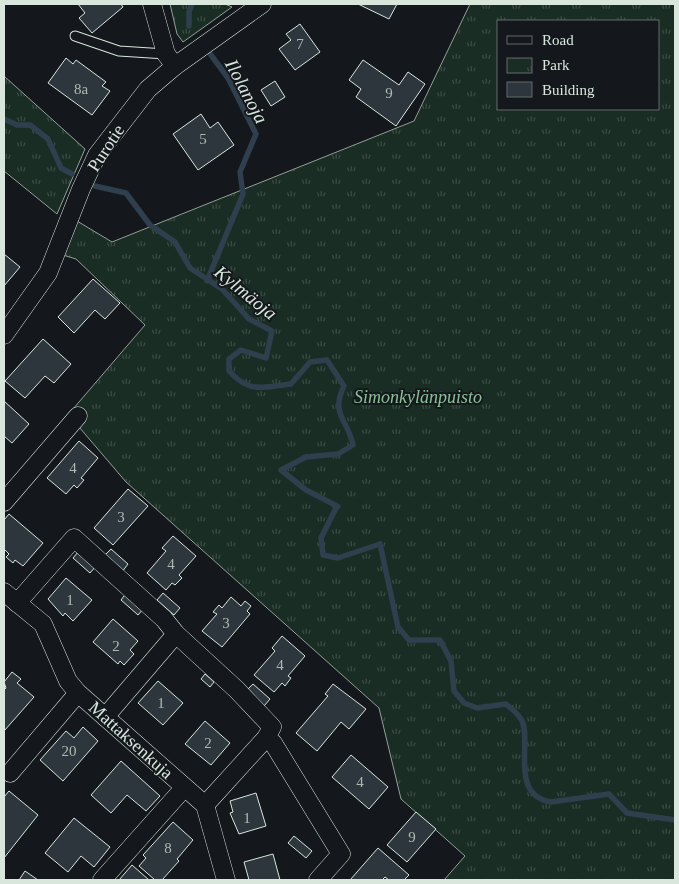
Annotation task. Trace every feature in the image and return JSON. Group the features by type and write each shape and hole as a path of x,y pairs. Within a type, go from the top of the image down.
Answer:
{"street":[{"path":"152,4 171,60"},
{"name":"Purotie","path":"4,335 48,273 81,189 97,155 148,89 171,60 262,4"},
{"path":"4,502 78,416"},
{"path":"10,597 74,538 164,619 176,634 237,690 272,727 266,738 205,805 226,880"},
{"name":"Mattaksenkuja","path":"10,597 42,624 68,682 78,693 205,805"},
{"path":"105,717 176,634"},
{"name":"Mattaksenkuja","path":"10,773 78,693"},
{"path":"266,738 272,743 304,792 341,854 318,880"},
{"name":"Mattaksenkuja","path":"102,880 184,788"}],"lane":[{"path":"75,36 119,51 171,60"}],"green space":[{"path":"170,4 225,4 232,7 183,42 177,34"},
{"name":"Simonkylänpuisto","path":"470,4 675,4 675,880 444,880 465,856 401,799 379,708 126,482 79,427 67,416 145,325 76,259 63,255 77,221 112,242 414,121"},
{"path":"4,76 85,149 57,214 4,171"}],"building":[{"path":"78,4 121,4 123,7 92,33 79,18 85,13"},
{"path":"358,4 397,4 389,19"},
{"path":"300,24 320,52 295,70 279,49 291,40 286,34"},
{"path":"66,58 73,64 76,60 106,82 102,86 110,91 92,115 48,83"},
{"path":"363,60 399,85 408,72 425,84 396,126 356,97 361,89 349,80"},
{"path":"275,81 285,97 271,106 261,90"},
{"path":"201,114 210,128 218,122 234,145 198,170 173,134"},
{"path":"4,254 20,267 4,286"},
{"path":"93,279 120,303 105,319 95,310 74,333 58,317"},
{"path":"43,339 71,364 54,383 45,376 25,398 5,381"},
{"path":"4,401 29,424 12,443 4,436"},
{"path":"79,441 98,458 81,478 84,480 77,488 74,485 66,494 47,478"},
{"path":"128,489 148,506 113,545 94,528"},
{"path":"9,514 43,543 23,566 15,560 13,563 6,557 9,554 4,549 4,520"},
{"path":"173,536 196,556 179,575 182,578 175,585 172,583 166,590 147,573 166,551 162,548"},
{"path":"111,549 128,564 122,572 104,556"},
{"path":"79,551 96,566 90,573 73,558"},
{"path":"66,578 92,600 73,621 65,613 63,616 48,599"},
{"path":"127,592 144,608 138,615 121,600"},
{"path":"163,593 180,608 174,615 157,600"},
{"path":"231,597 241,606 245,601 251,606 247,611 250,614 222,647 202,631 217,614 213,612 219,605 222,608"},
{"path":"113,619 138,641 130,650 134,654 124,665 120,661 118,664 93,642"},
{"path":"282,636 305,656 288,676 291,678 285,686 282,683 274,692 254,675 275,651 272,648"},
{"path":"12,672 21,679 17,683 34,697 4,731 4,690 6,688 4,682"},
{"path":"205,674 214,682 210,687 201,679"},
{"path":"158,681 183,703 163,725 138,703"},
{"path":"253,684 270,699 264,706 246,691"},
{"path":"333,684 366,709 349,729 341,722 317,751 296,733 328,696 325,694"},
{"path":"205,721 230,743 211,765 185,744"},
{"path":"83,727 98,741 63,781 40,760 66,731 74,738"},
{"path":"351,755 388,787 369,809 332,777"},
{"path":"121,761 160,796 146,811 127,795 111,813 91,795"},
{"path":"9,791 38,815 4,858 4,797"},
{"path":"256,793 266,826 239,834 230,813 233,812 230,801"},
{"path":"416,812 436,829 407,862 387,845"},
{"path":"74,818 110,847 94,867 81,856 68,872 45,853"},
{"path":"173,822 193,840 177,859 179,861 162,880 155,880 139,866 146,858 143,855"},
{"path":"294,836 312,851 306,858 288,843"},
{"path":"378,848 409,875 404,880 389,880 385,877 382,880 350,880"},
{"path":"273,854 280,880 249,880 244,862"},
{"path":"132,865 149,880 119,880"},
{"path":"25,871 38,880 19,880"}],"waterway":[{"name":"Ilolanoja","path":"189,26 189,12 192,4"},
{"name":"Ilolanoja","path":"207,281 243,194 240,172 256,134 228,78 211,55"},
{"name":"Kylmäoja","path":"4,119 17,125 30,125 48,139 61,168 72,174"},
{"name":"Kylmäoja","path":"95,186 126,193 150,225 175,242 190,268 222,289 249,319 272,331 266,358 241,350 229,359 229,371 243,383 257,387 291,384 310,362 327,360 344,386 340,396 339,411 351,436 353,445 338,454 306,457 281,470 306,490 337,506 321,538 323,555 338,558 380,544 398,627 409,640 440,640 451,661 454,691 464,703 477,708 506,704 519,716 524,730 524,767 530,789 538,797 551,802 609,794 627,813 675,820"}]}
